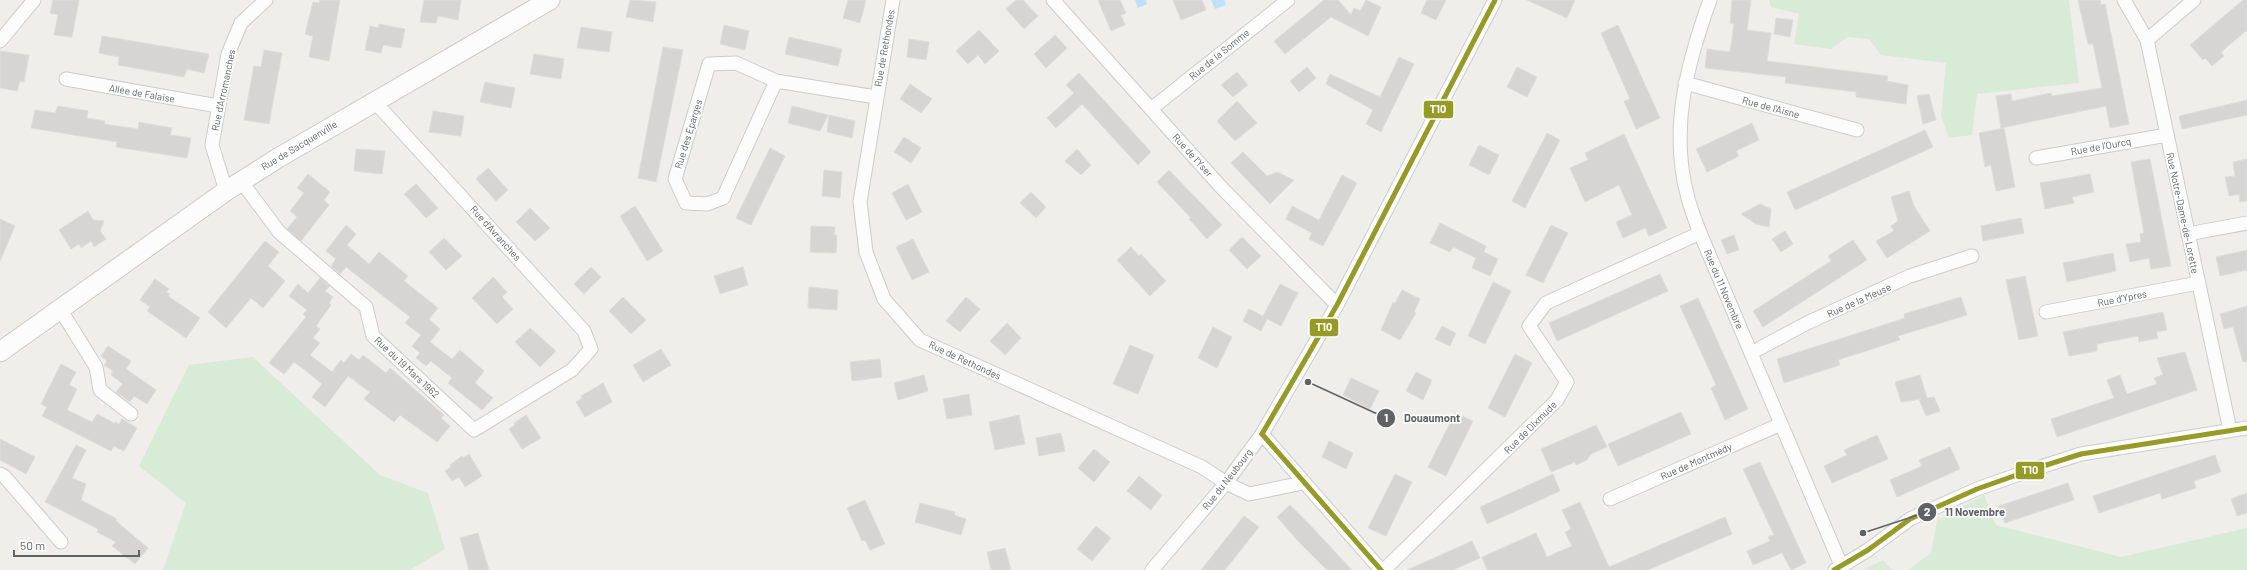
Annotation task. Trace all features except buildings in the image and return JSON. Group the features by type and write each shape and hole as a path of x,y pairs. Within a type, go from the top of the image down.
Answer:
{"street":[{"path":"0,42 34,0"},
{"name":"Rue d'Arromanches","path":"234,186 212,145 218,106 228,54 241,23 266,0"},
{"name":"Rue de Sacquenville","path":"0,352 234,186 374,101 550,0"},
{"name":"Rue de Rethondes","path":"893,0 860,202 866,252 884,299 920,340 1202,467 1226,483 1249,494 1303,483"},
{"name":"Rue de l'Yser","path":"1053,0 1220,186 1337,305"},
{"name":"Rue de la Somme","path":"1151,109 1288,0"},
{"name":"Rue du Neubourg","path":"1152,570 1226,483 1262,434 1337,305 1495,0"},
{"name":"Rue du 11 Novembre","path":"1710,0 1691,54 1681,115 1680,143 1688,198 1700,233 1781,424 1838,568"},
{"name":"Rue Notre-Dame-de-Lorette","path":"2124,0 2147,40 2230,430"},
{"path":"2147,40 2194,0"},
{"name":"Rue des Eparges","path":"776,81 723,198 707,204 686,204 675,179 709,64 736,63 776,81 876,97"},
{"name":"Allée de Falaise","path":"66,79 218,106"},
{"name":"Rue de l'Aisne","path":"1685,84 1858,130"},
{"name":"Rue d'Avranches","path":"374,101 584,331 591,349 572,370"},
{"name":"Rue de l'Ourcq","path":"2036,158 2167,135"},
{"name":"Rue du 19 Mars 1962","path":"234,186 279,232 366,307 373,336 474,430 572,370"},
{"path":"2188,234 2247,223"},
{"name":"Rue de Dixmude","path":"1383,570 1557,400 1567,382 1529,326 1546,303 1700,233"},
{"name":"Rue de la Meuse","path":"1751,353 1807,323 1910,276 1972,256"},
{"name":"Rue d'Ypres","path":"2046,312 2198,283"},
{"path":"60,309 96,367 100,390 131,414"},
{"name":"Rue de Montmédy","path":"1610,499 1781,424"},
{"path":"1838,568 1868,550 1910,519 1977,489 2028,471 2081,454 2247,428"},
{"path":"1262,434 1303,483 1383,570"},
{"path":"0,474 4,476 60,542"}],"green space":[{"path":"1769,0 2069,0 2079,83 1977,94 1972,135 1949,138 1941,116 1946,63 1881,55 1869,39 1848,37 1831,49 1794,44 1799,14 1771,7"},
{"path":"253,357 380,475 428,493 445,549 410,570 163,570 186,503 139,466 189,365"},
{"path":"1984,495 1996,525 2121,557 2247,528 2247,570 1908,570 1931,553 1937,521"},
{"path":"1883,560 1892,570 1863,570"}],"water":[{"path":"1135,0 1146,0 1147,4 1138,8"},
{"path":"1211,0 1224,0 1226,5 1215,9"}],"transit line":[{"name":"T10","path":"1262,434 1337,305 1495,0"},
{"name":"T10","path":"1834,570 1868,550 1910,519 1977,489 2028,471 2081,454 2247,428"},
{"name":"T10","path":"1262,434 1381,570"}],"place":[{"name":"Douaumont","path":"1308,382"},
{"name":"11 Novembre","path":"1863,533"}]}
